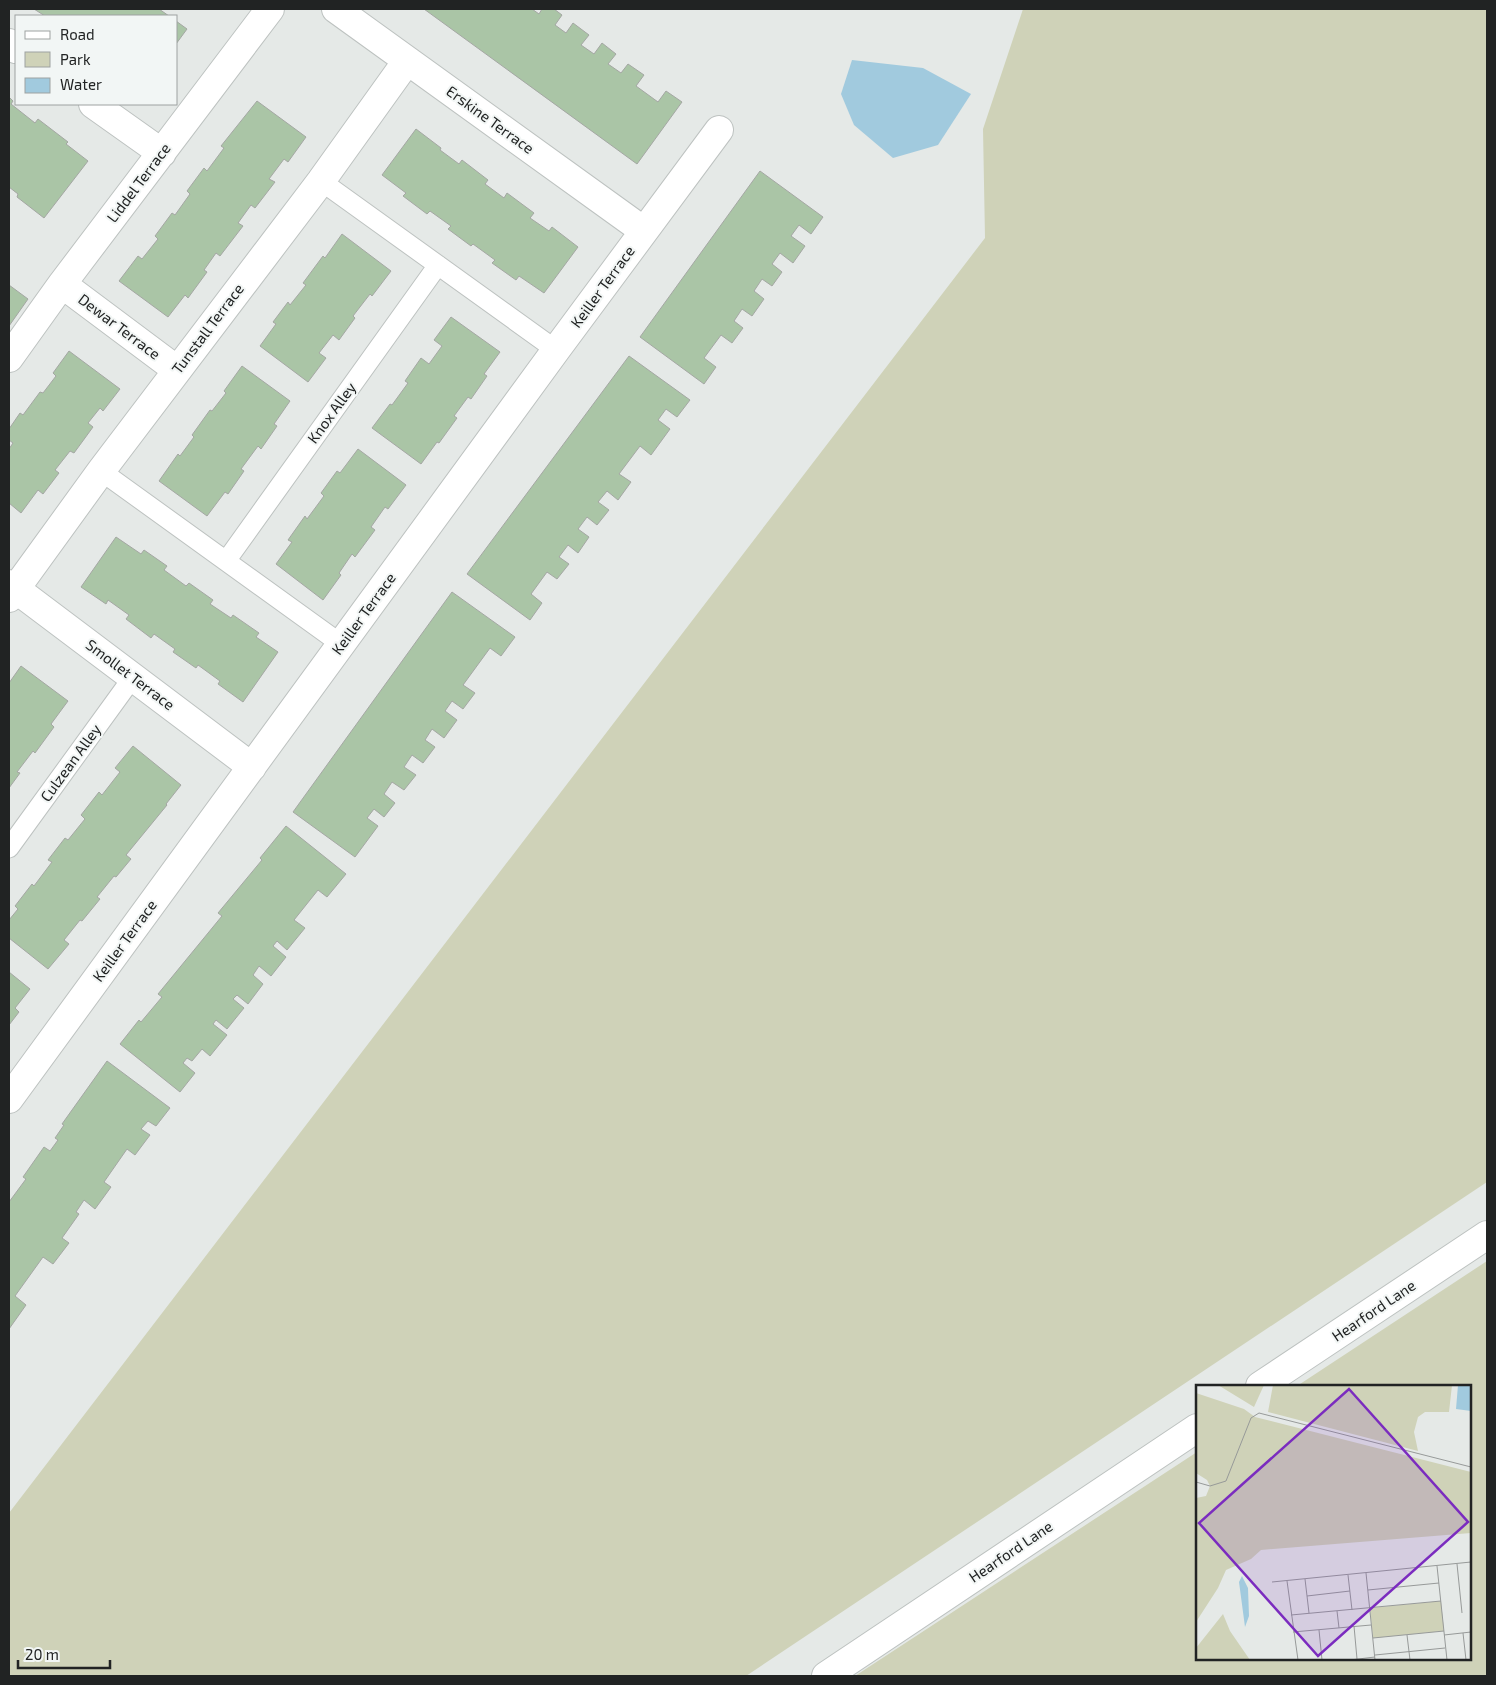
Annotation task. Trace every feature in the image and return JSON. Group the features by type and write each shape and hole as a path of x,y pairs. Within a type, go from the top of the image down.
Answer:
{"street":[{"name":"Liddel Terrace","path":"9,358 62,284 270,9"},
{"name":"Erskine Terrace","path":"336,9 644,230"},
{"name":"Tunstall Terrace","path":"11,590 321,181 407,60"},
{"path":"94,105 162,153"},
{"name":"Keiller Terrace","path":"9,1098 644,230 720,130"},
{"name":"Dewar Terrace","path":"62,284 177,370"},
{"name":"Smollet Terrace","path":"11,590 252,767"},
{"name":"Hearford Lane","path":"1262,1385 1487,1235"},
{"name":"Hearford Lane","path":"826,1676 1196,1429"}],"lane":[{"path":"321,181 556,350"},
{"name":"Knox Alley","path":"226,561 438,265"},
{"path":"101,471 341,644"},
{"name":"Culzean Alley","path":"9,848 133,678"}],"green space":[{"path":"1023,9 1487,9 1487,1182 746,1676 9,1676 9,1513 985,238 983,129"},
{"path":"1487,1261 1487,1676 855,1676 1196,1453 1196,1660 1471,1660 1471,1385 1299,1385"}],"water":[{"path":"852,60 923,68 971,94 938,145 893,158 854,125 841,94"}],"building":[{"path":"34,9 159,9 168,15 43,15"},
{"path":"424,9 532,9 539,14 542,9 554,9 562,15 555,25 566,33 573,23 589,35 581,45 594,54 602,43 616,54 608,64 621,73 628,64 644,75 636,86 658,102 666,91 682,102 637,164"},
{"path":"178,22 187,29 178,41"},
{"path":"9,97 13,101 11,104 35,123 38,119 68,142 66,144 88,161 44,218 17,197 18,194 9,187"},
{"path":"257,101 306,137 288,162 284,159 269,179 275,182 255,208 251,205 238,223 243,226 220,256 216,253 204,270 207,272 188,298 185,295 168,317 119,281 138,256 142,259 158,239 155,236 172,213 175,215 190,194 187,191 204,168 207,171 224,148 221,146"},
{"path":"416,129 459,164 462,160 488,180 485,184 504,198 507,193 534,213 530,218 549,231 552,227 578,247 544,293 519,276 516,280 492,263 495,260 473,244 471,246 448,229 451,226 430,211 427,214 403,196 406,193 382,175"},
{"path":"760,171 823,217 811,234 799,225 791,236 805,246 793,263 780,253 772,264 782,272 772,286 762,279 754,291 764,299 752,316 742,309 734,321 743,328 732,343 721,335 704,358 716,367 704,384 640,337"},
{"path":"342,234 391,271 372,296 370,294 353,316 355,318 339,340 333,335 319,353 326,358 308,382 260,346 276,324 273,322 288,302 290,305 306,285 303,283 323,256 325,258"},
{"path":"9,285 28,299 9,326"},
{"path":"451,317 500,352 484,374 487,376 471,399 468,397 454,416 457,418 421,464 372,428 408,383 405,381 421,358 429,364 442,346 434,340"},
{"path":"69,351 120,389 103,411 100,408 88,423 93,427 74,453 70,451 55,470 59,473 43,494 38,490 21,513 9,503 9,449 13,443 9,440 9,429 20,413 23,415 40,392 43,393 56,376 53,373"},
{"path":"629,356 690,400 677,417 666,409 658,420 670,429 651,455 640,446 619,474 631,482 618,500 607,491 598,502 609,510 597,525 587,517 578,529 589,537 578,553 568,545 559,557 569,564 557,579 547,572 531,594 542,603 530,620 467,574"},
{"path":"242,366 290,401 274,424 277,426 261,449 258,446 241,469 244,471 228,494 225,492 207,516 159,481 178,454 180,456 194,437 192,435 210,410 212,411 226,393 224,391"},
{"path":"358,449 406,485 388,509 385,507 371,527 375,530 355,557 352,554 339,573 341,575 323,600 276,564 292,542 288,540 305,516 307,519 324,496 321,493 337,471 340,473"},
{"path":"116,537 141,554 144,550 167,566 164,570 186,586 189,583 213,600 210,604 231,618 233,615 259,633 256,637 278,652 243,702 218,684 220,681 198,665 196,668 173,652 175,649 154,634 151,638 126,619 129,615 108,600 106,604 81,587"},
{"path":"452,592 515,637 501,656 490,648 463,685 475,693 463,709 452,701 445,711 457,720 444,738 432,729 425,740 435,747 423,763 412,755 404,767 416,775 404,790 392,782 384,794 395,803 384,817 374,809 367,818 378,826 355,857 293,812"},
{"path":"21,666 68,701 51,724 54,727 35,753 33,751 17,772 20,773 9,788 9,683"},
{"path":"133,746 181,785 126,855 131,859 116,877 114,876 97,897 100,899 64,940 69,944 48,969 9,938 9,920 18,909 15,906 32,884 34,886 52,862 48,860 65,838 68,840 85,819 81,815 99,792 102,795 120,772 115,768"},
{"path":"286,826 346,874 327,897 318,890 294,920 305,928 287,950 277,941 273,946 286,957 271,976 259,966 253,975 263,984 248,1004 237,995 233,999 244,1008 227,1029 216,1020 213,1024 227,1035 210,1056 202,1049 192,1061 187,1058 183,1063 195,1073 180,1092 120,1044 139,1020 141,1022 162,997 158,994 222,916 218,913 262,860 260,858"},
{"path":"9,972 30,989 15,1008 19,1012 9,1025"},
{"path":"107,1061 170,1108 156,1126 148,1121 141,1129 150,1135 135,1155 127,1149 104,1182 111,1187 95,1209 84,1200 76,1212 79,1214 62,1238 69,1243 53,1264 43,1257 15,1296 26,1305 9,1329 9,1202 26,1179 23,1177 44,1147 50,1151 58,1140 55,1138 64,1125 62,1124"}]}
